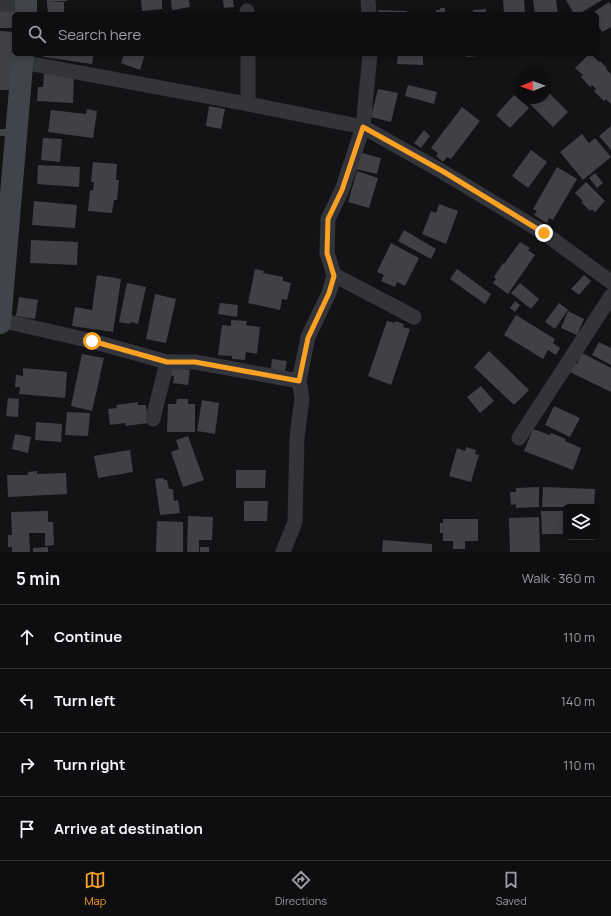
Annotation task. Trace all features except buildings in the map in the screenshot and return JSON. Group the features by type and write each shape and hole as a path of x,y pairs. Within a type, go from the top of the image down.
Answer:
{"street":[{"path":"368,0 369,12"},
{"path":"0,4 26,6"},
{"path":"248,56 248,104"},
{"path":"283,552 295,522 297,444 302,398 299,381 308,338 329,293 334,276 327,253 328,219 342,190 363,127 370,56"},
{"path":"299,381 195,362 167,362 92,341 0,322 22,58 363,127 444,172 544,233 611,282"},
{"path":"334,276 414,317"},
{"path":"519,438 611,296"},
{"path":"153,419 167,362"}],"route":[{"path":"92,341 167,362 195,362 299,381 308,338 329,293 334,276 327,253 328,219 342,190 363,127 444,172 544,233"}]}
